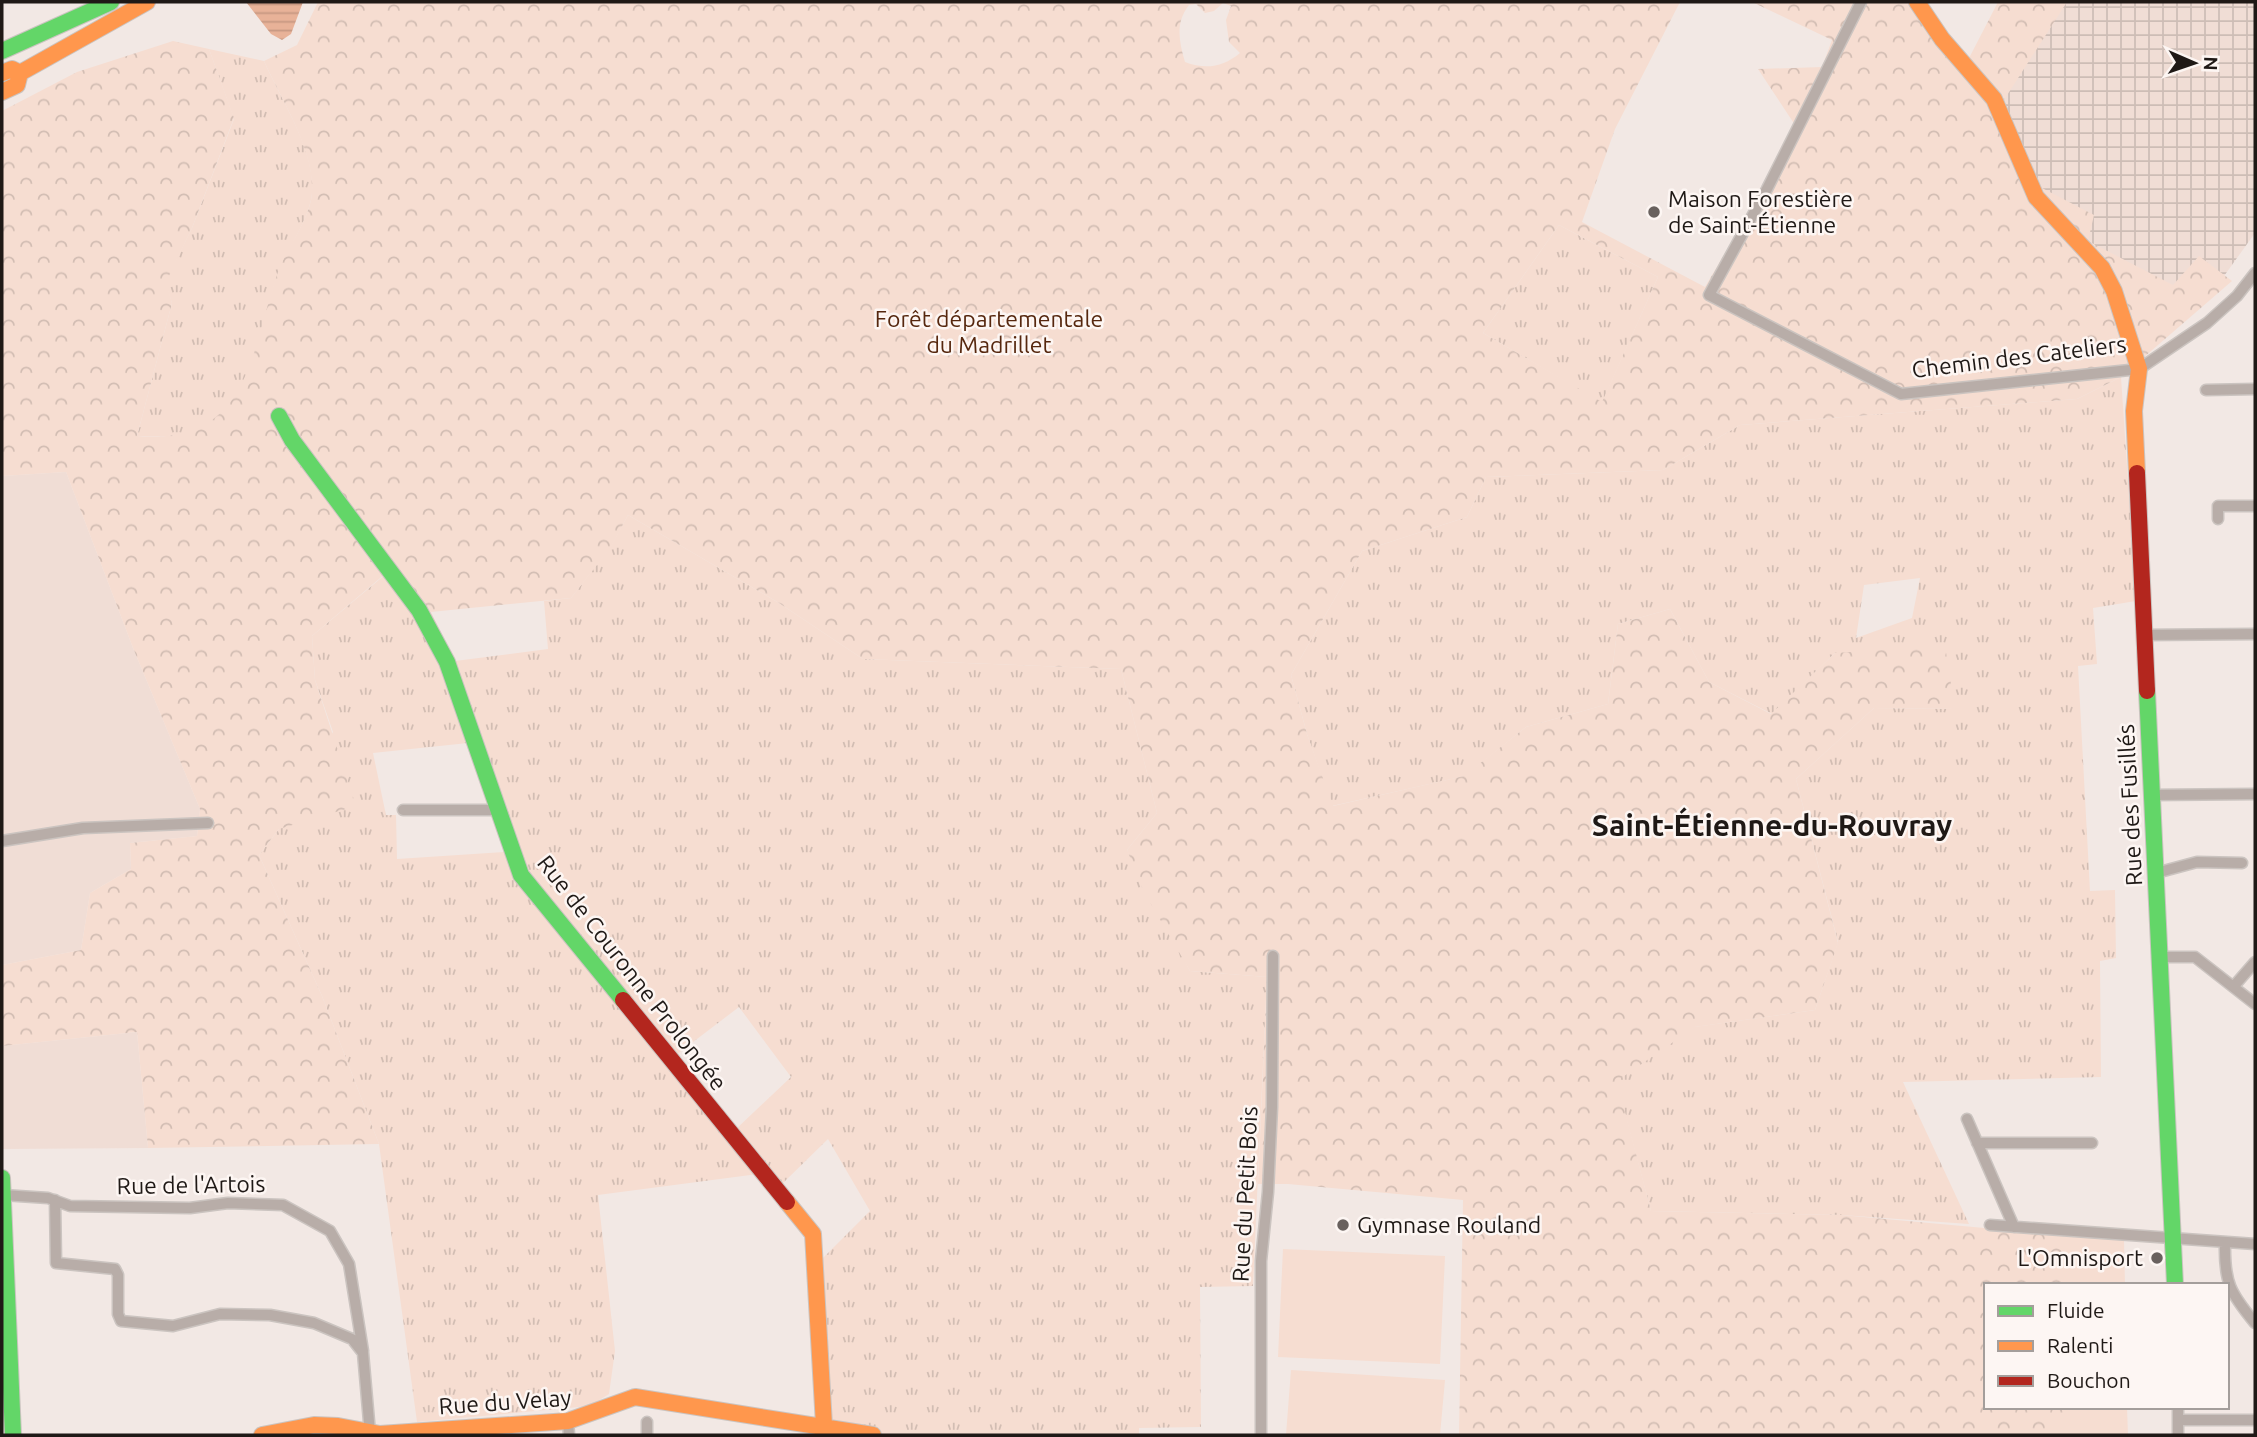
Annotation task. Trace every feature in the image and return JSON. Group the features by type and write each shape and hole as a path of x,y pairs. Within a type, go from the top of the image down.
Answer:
{"main road":[{"path":"2,51 111,2"},
{"path":"2,92 17,85 20,73 147,2"},
{"name":"Chemin des Cateliers","path":"1917,2 1942,39 1994,99 2036,197 2102,268 2114,290 2139,369"},
{"path":"2,73 12,69 20,73"},
{"name":"Rue des Fusillés","path":"2139,369 2134,411 2175,1283"},
{"name":"Rue de Couronne Prolongée","path":"279,416 292,440 419,610 436,642 464,704 496,810 521,875 813,1234 824,1425"},
{"path":"2,1178 5,1302 13,1435"},
{"name":"Rue du Velay","path":"262,1435 281,1428 334,1425 360,1434 569,1428 621,1400 642,1397 873,1435"}],"street":[{"name":"Chemin des Cateliers","path":"1861,2 1767,189 1709,295 1901,394 2139,369"},
{"path":"2139,369 2207,323 2237,296 2255,275"},
{"path":"2206,390 2255,389"},
{"path":"2218,519 2218,506 2255,506"},
{"path":"2145,635 2255,634"},
{"path":"2152,795 2255,794"},
{"path":"403,810 496,810"},
{"path":"2,841 83,828 208,823"},
{"path":"2156,873 2197,862 2242,863"},
{"name":"Rue du Petit Bois","path":"1261,1435 1261,1261 1270,1156 1273,956"},
{"path":"2160,957 2195,957 2255,1004"},
{"path":"2234,986 2255,962"},
{"path":"1967,1119 2014,1227"},
{"path":"1977,1143 2092,1143"},
{"name":"Rue de l'Artois","path":"3,1195 55,1200 70,1206 190,1208 228,1203 283,1205 330,1231 349,1264 363,1353 360,1434"},
{"path":"55,1200 54,1257 57,1263 115,1269 118,1275 118,1314 121,1321 173,1326 220,1314 270,1315 314,1323 352,1339 363,1353"},
{"path":"1990,1225 2255,1244"},
{"path":"2225,1243 2224,1268 2227,1283"},
{"path":"2229,1290 2255,1323"},
{"path":"2178,1409 2178,1435"},
{"path":"2178,1420 2255,1420"},
{"path":"647,1422 647,1435"}],"shaded area":[{"path":"246,2 303,2 291,34 282,40 271,34"},
{"path":"2057,2 2255,2 2255,233 2219,283 2173,290 2086,244 2042,189 2000,102"},
{"path":"66,472 133,648 200,809 197,836 130,843 131,869 90,893 81,950 2,965 2,476"},
{"path":"137,1032 148,1148 2,1149 2,1046"}],"green space":[{"name":"Forêt départementale du Madrillet","path":"318,2 1680,2 1615,129 1582,222 1705,287 1751,209 1795,125 1758,69 1822,67 1832,40 1752,2 1923,2 1967,62 1998,2 2067,2 2002,103 2042,188 2094,215 2088,241 2173,285 2199,256 2232,281 2121,377 2077,399 1740,425 1663,470 1486,477 1467,517 1362,551 1291,675 1307,734 1333,806 1464,776 1526,727 1608,704 1618,624 1670,609 1709,682 1771,714 1835,653 1945,646 1955,709 1874,708 1796,779 1838,943 1815,1010 1695,1027 1617,1081 1651,1211 1841,1215 2063,1235 2063,1283 1984,1283 1984,1409 2064,1409 2064,1435 1459,1435 1463,1200 1288,1184 1258,1184 1267,977 1190,971 1144,892 1127,850 1157,813 1121,669 863,659 779,603 628,515 611,547 571,598 431,612 392,568 312,636 315,680 356,806 279,829 259,855 322,996 379,1144 148,1148 137,1032 2,1046 2,965 81,950 90,893 131,869 130,843 197,836 200,809 133,648 66,472 2,476 2,111 77,72 173,41 209,49 234,118 192,228 166,282 172,303 137,436 174,435 203,426 224,409 239,388 251,362 278,272 309,209 312,183 304,147 264,61 297,45","holes":["1223,3 1231,6 1226,20 1229,42 1240,53 1214,66 1185,62 1179,32 1189,5 1196,4 1205,13 1214,11","1559,225 1658,277 1602,402 1483,333"]},
{"path":"209,49 264,61 305,147 312,183 311,200 305,219 277,277 251,364 230,403 215,419 195,431 174,436 137,436 172,303 165,282 192,228 234,119"},
{"path":"1559,225 1658,277 1602,403 1483,333"},
{"path":"2121,377 2136,601 2093,608 2097,664 2078,666 2090,891 2115,890 2116,958 2100,961 2101,1077 1903,1082 1969,1224 1841,1215 1651,1211 1616,1080 1694,1027 1815,1010 1838,942 1796,779 1874,708 1955,709 1835,653 1772,714 1709,682 1670,609 1618,624 1608,704 1526,727 1465,776 1332,806 1307,734 1291,675 1362,551 1467,517 1486,477 1663,470 1740,425 2077,399","holes":["1920,578 1912,618 1856,638 1864,585"]},
{"path":"628,515 779,603 863,659 1121,669 1157,813 1127,850 1190,971 1267,977 1253,1286 1200,1287 1201,1427 1139,1428 1139,1435 842,1435 842,1421 826,1419 822,1259 870,1211 828,1139 782,1184 735,1130 791,1077 739,1007 676,1055 758,1174 598,1195 615,1351 609,1394 590,1406 417,1422 379,1144 322,996 259,855 279,829 333,732 315,680 312,636 393,568 431,612 455,661 548,649 544,601 571,598 611,546","holes":["468,743 504,852 397,859 396,815 386,815 373,753"]},
{"path":"2063,1235 2124,1240 2125,1283 2063,1283"},
{"path":"1283,1249 1445,1256 1440,1364 1278,1357"},
{"path":"1291,1370 1445,1380 1440,1435 1286,1435"},
{"path":"2064,1409 2127,1409 2128,1435 2064,1435"}],"traffic: fast":[{"path":"2,51 111,2"},
{"path":"279,416 292,440 419,610 447,662 521,875 623,1000"},
{"path":"2147,691 2175,1283"},
{"path":"2,1178 13,1435"}],"traffic: slow":[{"path":"2,73 12,69 20,73 147,2"},
{"path":"1917,2 1942,39 1994,99 2036,197 2102,268 2114,291 2139,369 2134,411 2137,473"},
{"path":"2,92 17,85 20,73"},
{"path":"787,1202 813,1234 824,1425"},
{"path":"262,1435 314,1425 338,1426 380,1434 568,1421 635,1397 873,1435"}],"traffic: jam":[{"path":"2137,473 2147,691"},
{"path":"623,1000 787,1202"}],"place":[{"name":"Maison Forestière de Saint-Étienne","path":"1654,212"},
{"name":"Gymnase Rouland","path":"1343,1225"},
{"name":"L'Omnisport","path":"2157,1258"}],"district":[{"name":"Saint-Étienne-du-Rouvray","path":"1772,826"}]}
